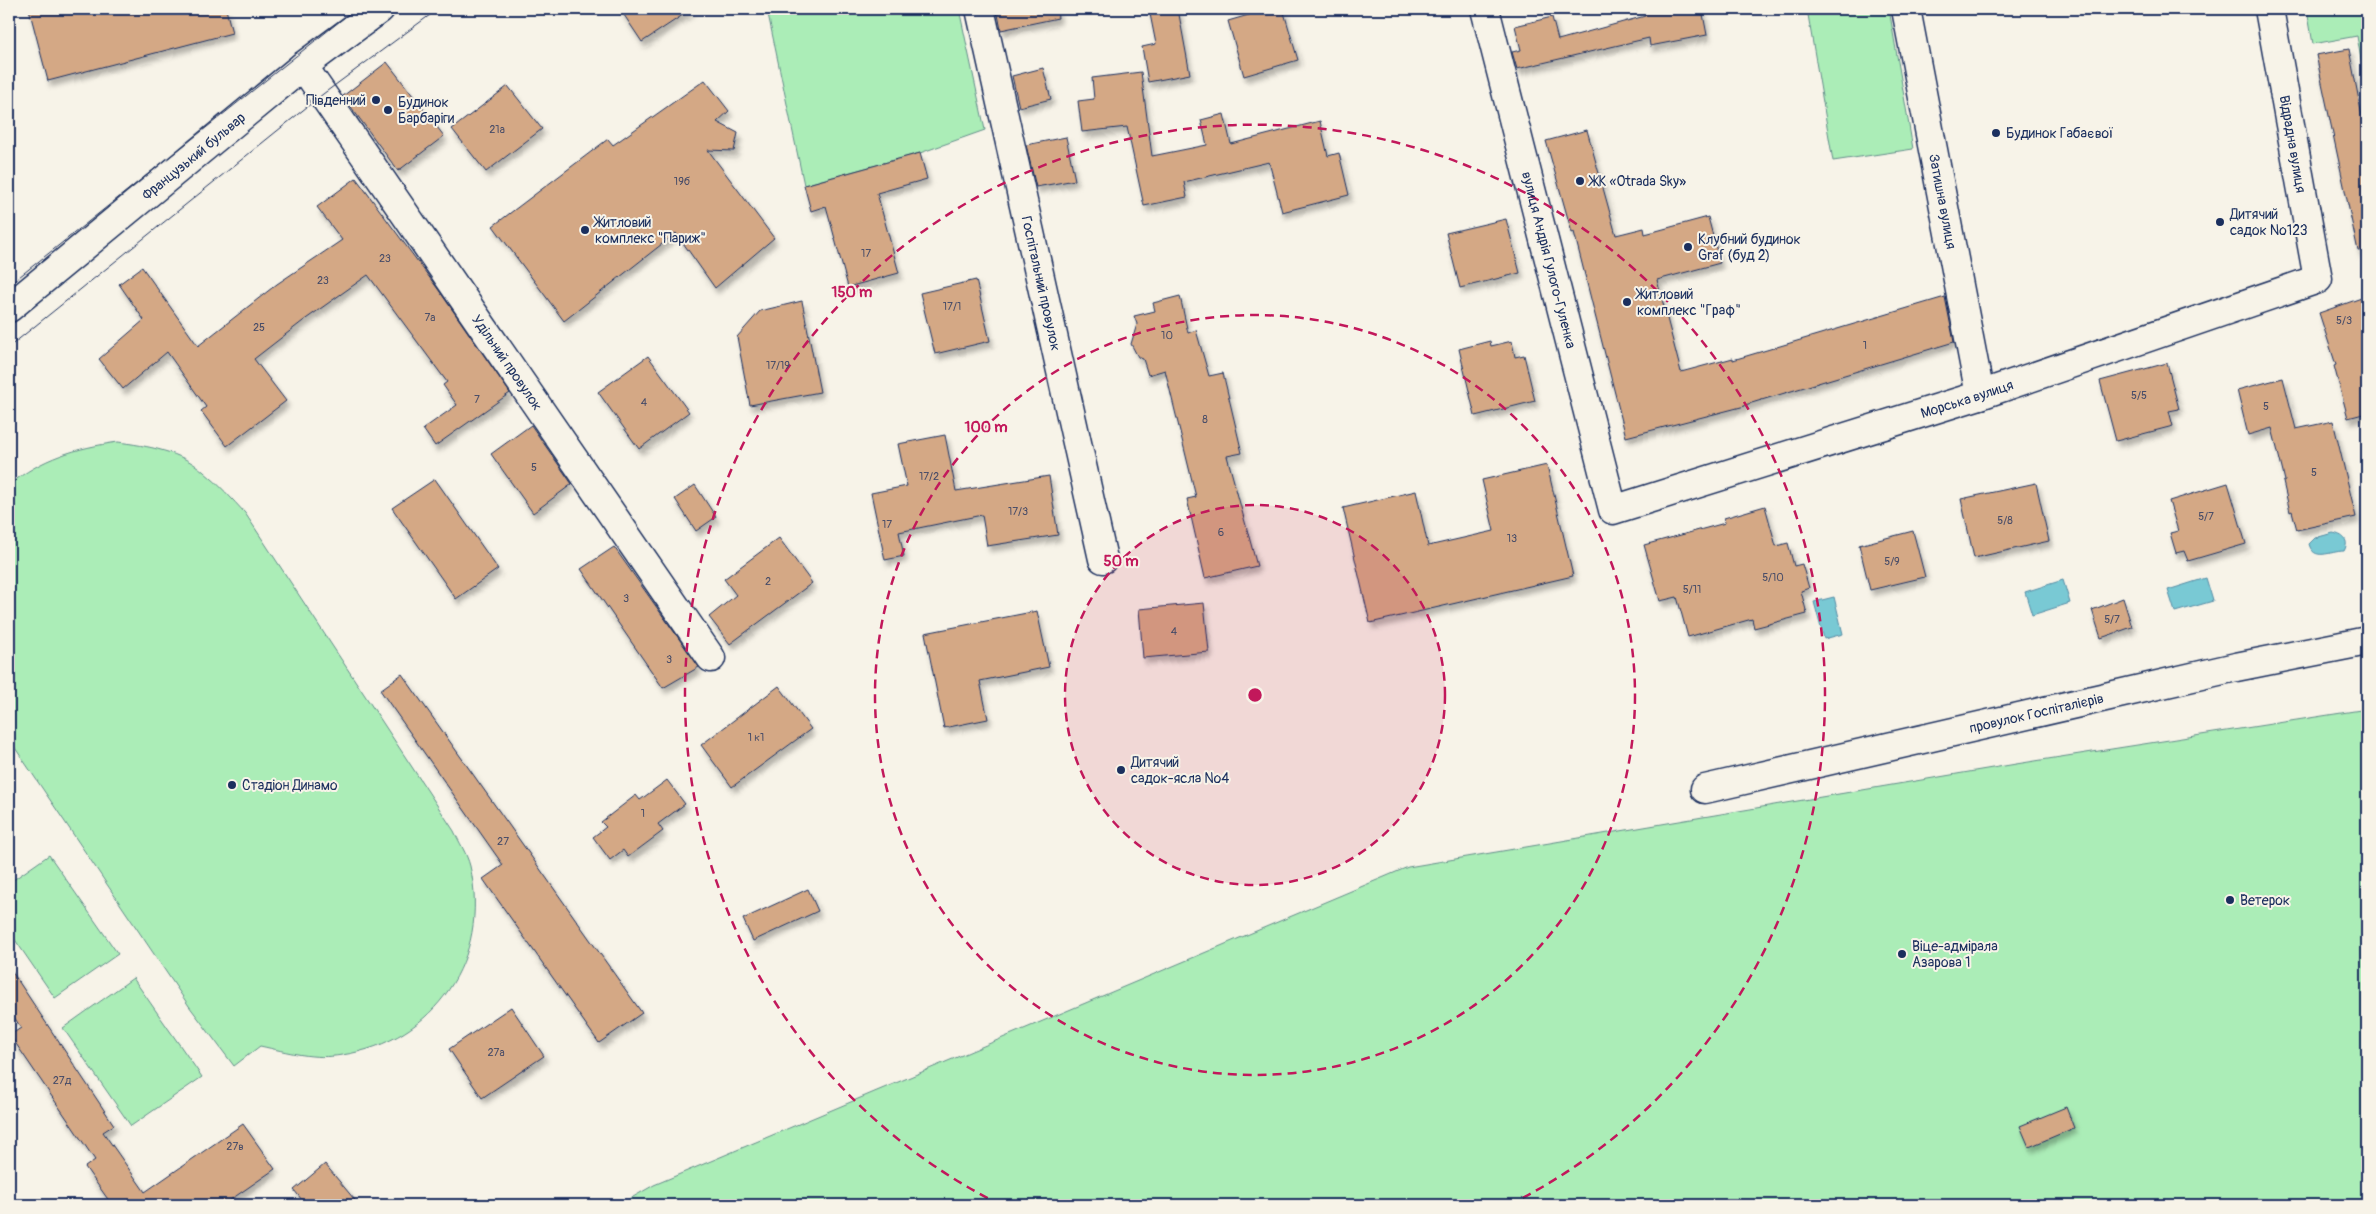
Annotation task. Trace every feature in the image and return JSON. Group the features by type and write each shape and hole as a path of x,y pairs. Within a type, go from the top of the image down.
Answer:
{"street":[{"name":"Французький бульвар","path":"9,308 303,66 380,9"},
{"name":"Госпітальний провулок","path":"980,9 1103,559"},
{"name":"вулиця Андрія Гулого-Гуленка","path":"1485,9 1613,510"},
{"name":"Затишна вулиця","path":"1906,9 1980,395"},
{"name":"Відрадна вулиця","path":"2268,9 2318,279"},
{"name":"Удільний провулок","path":"303,66 711,658"},
{"name":"Морська вулиця","path":"1613,510 1980,395 2318,279"},
{"name":"провулок Госпіталієрів","path":"1705,789 2226,669 2367,640"}],"green space":[{"path":"767,9 959,9 985,130 920,153 804,185"},
{"path":"1807,9 1889,9 1913,149 1833,161"},
{"path":"2307,9 2367,9 2367,78 2364,78 2357,36 2313,44"},
{"name":"Стадіон Динамо","path":"118,442 152,448 185,459 210,477 245,513 454,831 467,857 470,866 474,900 472,932 463,963 449,990 429,1013 404,1032 375,1047 342,1055 321,1057 301,1055 260,1046 234,1066 189,1006 9,739 9,485 47,461 88,447"},
{"path":"2367,709 2367,1205 619,1205 654,1185 1408,867 2016,764"},
{"path":"49,855 118,954 55,998 9,931 9,883"},
{"path":"133,978 202,1077 131,1126 63,1028"}],"water":[{"path":"2333,533 2340,535 2346,541 2344,551 2319,554 2311,549 2309,544 2315,538"},
{"path":"2206,578 2213,601 2175,612 2168,590"},
{"path":"2063,580 2070,603 2032,615 2025,592"},
{"path":"1834,597 1843,634 1824,639 1814,602"}],"building":[{"path":"29,9 226,9 232,33 48,81"},
{"path":"620,9 692,9 642,42"},
{"path":"997,9 1057,9 1058,18 1001,30"},
{"path":"1149,9 1178,9 1190,74 1148,82 1142,47 1156,44"},
{"path":"1269,9 1283,9 1298,60 1244,76 1228,21"},
{"path":"1643,9 1702,9 1707,35 1650,46 1649,38 1517,69 1512,52 1521,50 1515,26 1552,17 1558,40 1645,16"},
{"path":"2349,49 2367,142 2367,250 2358,251 2316,55"},
{"name":"Будинок Барбаріги","path":"387,62 444,136 398,171 343,96"},
{"path":"1043,68 1051,99 1019,107 1012,76"},
{"path":"1141,72 1152,156 1207,145 1201,120 1224,114 1231,144 1320,121 1328,156 1339,153 1349,195 1282,212 1269,162 1184,182 1187,197 1144,206 1127,127 1082,132 1078,101 1094,99 1092,78"},
{"path":"705,80 729,111 717,122 738,133 734,151 708,150 774,238 715,288 676,233 564,321 493,226 608,139 613,145"},
{"path":"508,86 542,129 486,172 452,129"},
{"path":"1587,130 1616,235 1644,228 1645,234 1708,217 1720,263 1657,280 1681,372 1733,358 1733,360 1945,297 1954,342 1745,406 1626,437 1574,232 1572,233 1546,141"},
{"path":"1066,137 1075,180 1036,187 1026,145"},
{"path":"920,153 927,179 877,193 899,273 848,287 826,206 811,211 804,185"},
{"path":"356,178 438,289 510,393 435,446 423,429 457,405 443,385 447,382 368,275 303,321 254,359 286,401 227,446 201,411 206,407 167,352 123,389 99,359 144,320 119,284 142,267 198,346 277,284 342,240 317,207"},
{"path":"1506,219 1520,273 1460,288 1446,233"},
{"path":"976,280 990,341 935,354 920,293"},
{"path":"1180,296 1188,333 1196,330 1209,376 1223,373 1242,453 1227,456 1257,566 1205,578 1187,499 1196,497 1165,370 1148,375 1143,359 1138,357 1131,344 1137,324 1134,316 1155,311 1153,303"},
{"path":"2367,296 2367,413 2348,418 2334,366 2336,365 2319,313"},
{"path":"802,301 820,392 750,405 737,337 760,311"},
{"path":"1490,341 1491,346 1512,341 1515,357 1524,355 1535,401 1475,416 1459,349"},
{"path":"648,356 689,412 639,449 598,392"},
{"path":"2167,363 2179,409 2169,411 2173,426 2116,441 2100,381"},
{"path":"2283,378 2296,429 2333,421 2356,517 2297,530 2292,511 2290,512 2283,482 2285,481 2272,428 2248,435 2237,390"},
{"path":"531,425 572,484 533,513 491,454"},
{"path":"945,435 956,491 1049,476 1058,535 987,546 982,515 899,532 904,556 885,560 871,493 907,486 898,444"},
{"path":"1547,465 1573,576 1370,623 1343,508 1416,491 1428,546 1494,531 1482,480"},
{"path":"435,479 498,569 456,599 392,508"},
{"path":"2036,483 2049,541 1974,558 1961,499"},
{"path":"2228,483 2246,544 2188,561 2184,551 2176,553 2170,533 2178,531 2169,501"},
{"path":"695,485 716,517 696,531 675,499"},
{"path":"1765,506 1776,546 1788,543 1794,566 1802,564 1809,588 1801,591 1807,614 1754,628 1752,619 1688,637 1677,597 1660,601 1644,545 1725,523 1724,518"},
{"path":"1913,531 1925,577 1870,590 1859,545"},
{"path":"779,538 812,583 730,644 709,617 736,595 724,579"},
{"path":"614,547 699,667 663,688 581,569"},
{"path":"2123,598 2132,627 2101,638 2092,610"},
{"path":"1204,603 1209,652 1143,658 1139,609"},
{"path":"1037,611 1049,667 980,681 988,719 944,728 925,633"},
{"path":"402,674 642,1013 599,1043 483,879 503,865 380,690"},
{"path":"779,686 811,729 732,787 701,745"},
{"path":"667,780 685,804 658,824 663,831 628,857 623,850 610,860 593,837 606,827 601,822 636,795 640,800"},
{"path":"808,889 818,911 753,941 743,919"},
{"path":"9,967 114,1125 103,1132 145,1192 243,1124 275,1169 223,1205 112,1205 85,1167 95,1160 10,1035 21,1028 9,1009"},
{"path":"511,1007 544,1056 482,1098 449,1049"},
{"path":"2066,1107 2074,1128 2029,1147 2020,1126"},
{"path":"325,1164 359,1205 306,1205 294,1190"}],"tram line":[{"path":"9,285 355,9"},
{"path":"9,347 323,94 438,9"}],"place":[{"name":"Південний","path":"376,100"},
{"name":"Будинок Барбаріги","path":"388,110"},
{"name":"Будинок Габаєвої","path":"1996,133"},
{"name":"ЖК «Otrada Sky»","path":"1580,181"},
{"name":"Дитячий садок №123","path":"2220,222"},
{"name":"Житловий комплекс \"Париж\"","path":"585,230"},
{"name":"Клубний будинок Graf (буд 2)","path":"1688,247"},
{"name":"Житловий комплекс \"Граф\"","path":"1627,302"},
{"name":"Дитячий садок-ясла №4","path":"1121,770"},
{"name":"Стадіон Динамо","path":"232,785"},
{"name":"Ветерок","path":"2230,900"},
{"name":"Віце-адмірала Азарова 1","path":"1902,954"}]}
